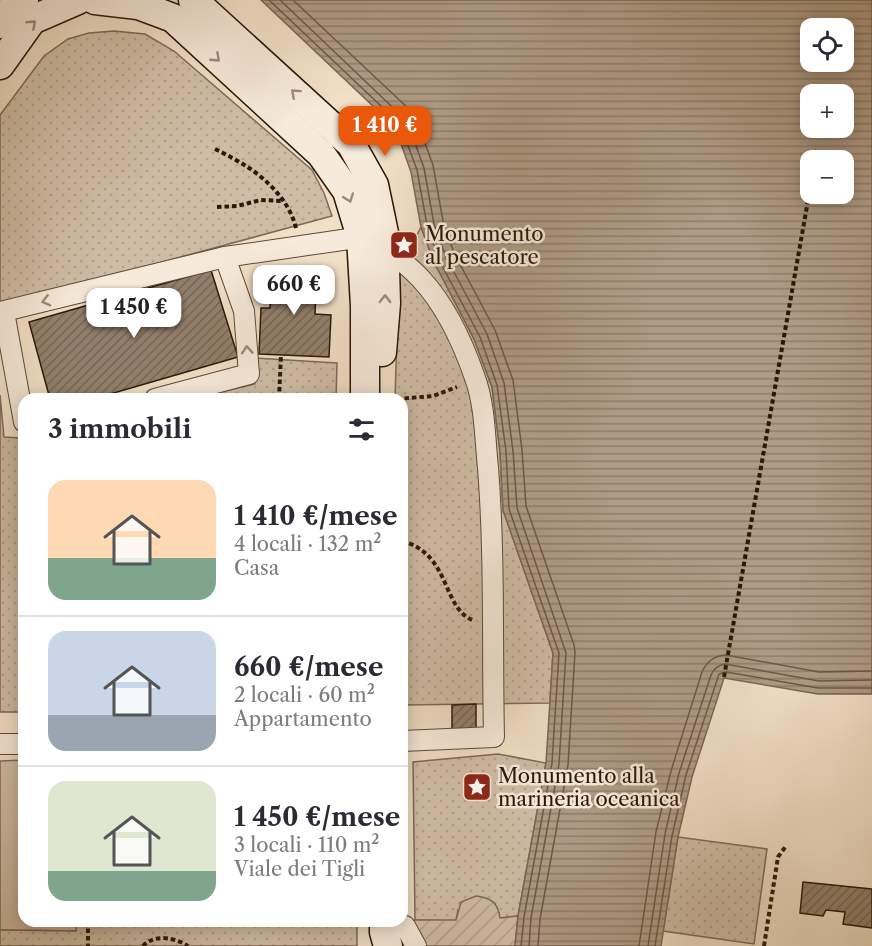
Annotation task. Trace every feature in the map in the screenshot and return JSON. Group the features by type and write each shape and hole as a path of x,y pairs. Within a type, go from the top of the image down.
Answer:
{"street":[{"path":"0,24 15,4 24,0"},
{"path":"0,65 32,21 78,0"},
{"path":"95,0 183,9 351,144 374,185 384,233 386,303 378,393"},
{"path":"183,9 321,154 347,191 361,237 365,306 365,393"},
{"path":"18,393 2,312 225,257 349,239"},
{"path":"394,255 422,280 437,300 456,331 476,380 483,420 490,499 494,737 408,741"},
{"path":"178,393 249,374 244,311 225,257"},
{"path":"0,744 18,744"},
{"path":"388,934 416,946"}],"path":[{"path":"215,149 250,168 284,201 294,218 301,246"},
{"path":"217,207 237,206 261,200 284,201"},
{"path":"724,677 807,204"},
{"path":"279,393 281,355"},
{"path":"408,398 433,396 476,380"},
{"path":"408,544 425,552 438,568 455,605 468,619 481,622 492,621"},
{"path":"764,946 778,857 786,846"},
{"path":"88,927 88,946"},
{"path":"142,946 148,940 166,938 188,946"}],"shaded area":[{"path":"114,31 145,34 174,51 312,170 324,193 332,216 0,306 0,115 44,56 68,39 89,33"},
{"path":"421,227 434,262 474,339 492,387 500,452 503,510 553,653 550,703 408,705 408,393 395,393 399,270"},
{"path":"254,358 337,363 336,393 217,393 255,384"},
{"path":"0,395 4,437 18,438 18,712 0,712"},
{"path":"498,754 546,763 518,916 500,918 458,910 456,921 415,920 413,762"},
{"path":"18,760 18,927 77,927 77,931 0,930 0,761"},
{"path":"678,837 767,849 754,944 663,931"},
{"path":"476,896 486,898 498,909 500,918 518,916 515,946 402,946 405,927 408,927 408,924 415,920 456,920 461,902"},
{"path":"76,927 357,927 357,946 0,946 0,930 76,931"}],"water":[{"path":"261,0 872,0 872,694 818,694 724,678 692,777 678,837 661,946 515,946 518,916 546,763 553,653 503,510 500,452 492,387 474,339 434,262 421,227 411,172 395,127"}],"building":[{"path":"272,266 317,267 315,314 331,315 329,357 259,354 261,308 270,308"},
{"path":"211,270 238,357 114,393 48,393 29,322"},
{"path":"476,704 476,729 452,729 452,705"},
{"path":"803,882 872,889 872,928 843,924 845,912 826,910 823,916 800,913"}],"place":[{"name":"Monumento al pescatore","path":"404,245"},
{"name":"Monumento alla marineria oceanica","path":"477,787"}]}
